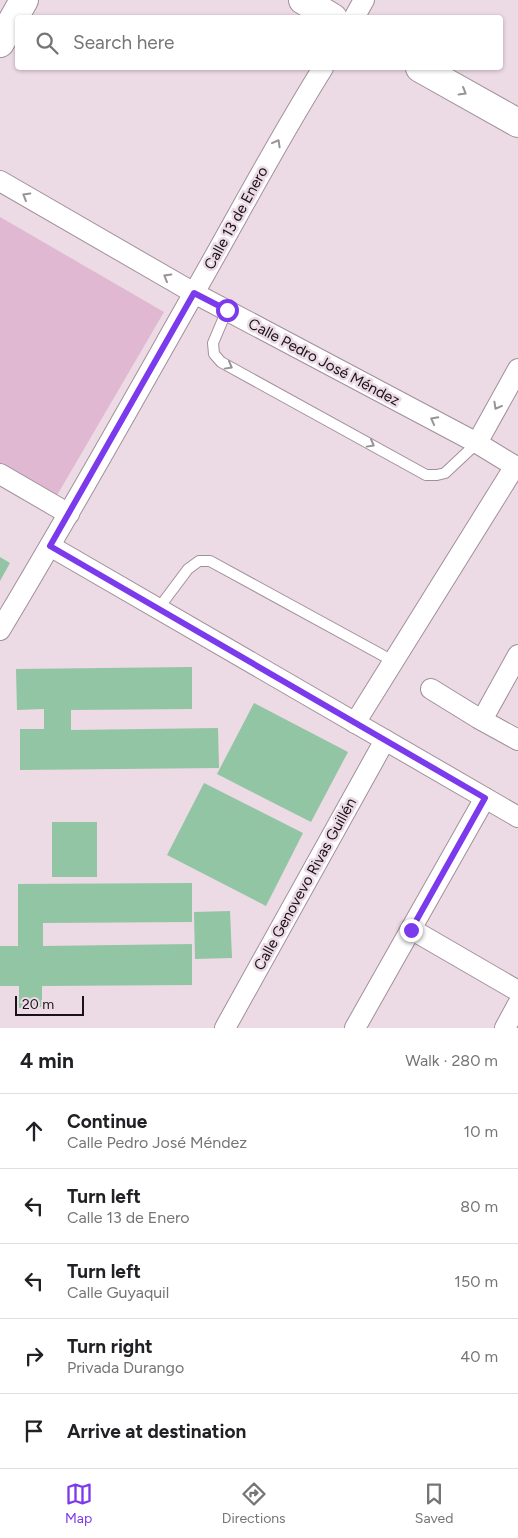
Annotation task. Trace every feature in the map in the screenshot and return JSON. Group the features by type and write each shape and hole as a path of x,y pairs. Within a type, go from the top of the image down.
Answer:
{"main road":[{"path":"16,15 24,0"},
{"path":"303,0 328,15"},
{"path":"0,43 15,16"},
{"path":"424,70 518,123"}],"street":[{"path":"356,15 364,0"},
{"name":"Calle 13 de Enero","path":"0,630 69,514 290,120 322,70"},
{"name":"Calle Pedro José Méndez","path":"0,181 194,293 477,443 516,467"},
{"path":"477,443 518,369"},
{"path":"355,723 516,467"},
{"path":"0,474 69,514"},
{"path":"50,546 518,818"},
{"path":"482,720 518,655"},
{"path":"431,689 518,740"},
{"name":"Calle Genovevo Rivas Guillén","path":"225,1028 385,740"},
{"path":"356,1028 485,798"},
{"path":"411,930 518,990"},
{"path":"505,1028 518,1004"}],"lane":[{"path":"227,310 213,343 214,354 221,362 426,475 445,473 477,443"},
{"path":"158,609 188,569 199,561 210,561 393,661"}],"shaded area":[{"path":"0,217 164,312 56,497 0,465"}],"building":[{"path":"0,557 10,563 0,581"},
{"path":"192,667 192,709 71,710 71,730 218,728 219,768 20,770 20,729 44,729 44,709 17,710 16,669"},
{"path":"254,703 348,752 311,822 217,774"},
{"path":"204,783 303,833 266,906 167,855"},
{"path":"52,822 97,822 97,877 52,877"},
{"path":"192,883 192,922 43,923 43,946 192,944 192,985 42,986 42,1007 19,1008 19,986 0,986 0,946 18,946 18,884"},
{"path":"230,911 232,958 195,959 194,912"}],"route":[{"path":"227,310 194,293 50,546 485,798 411,930"}]}
